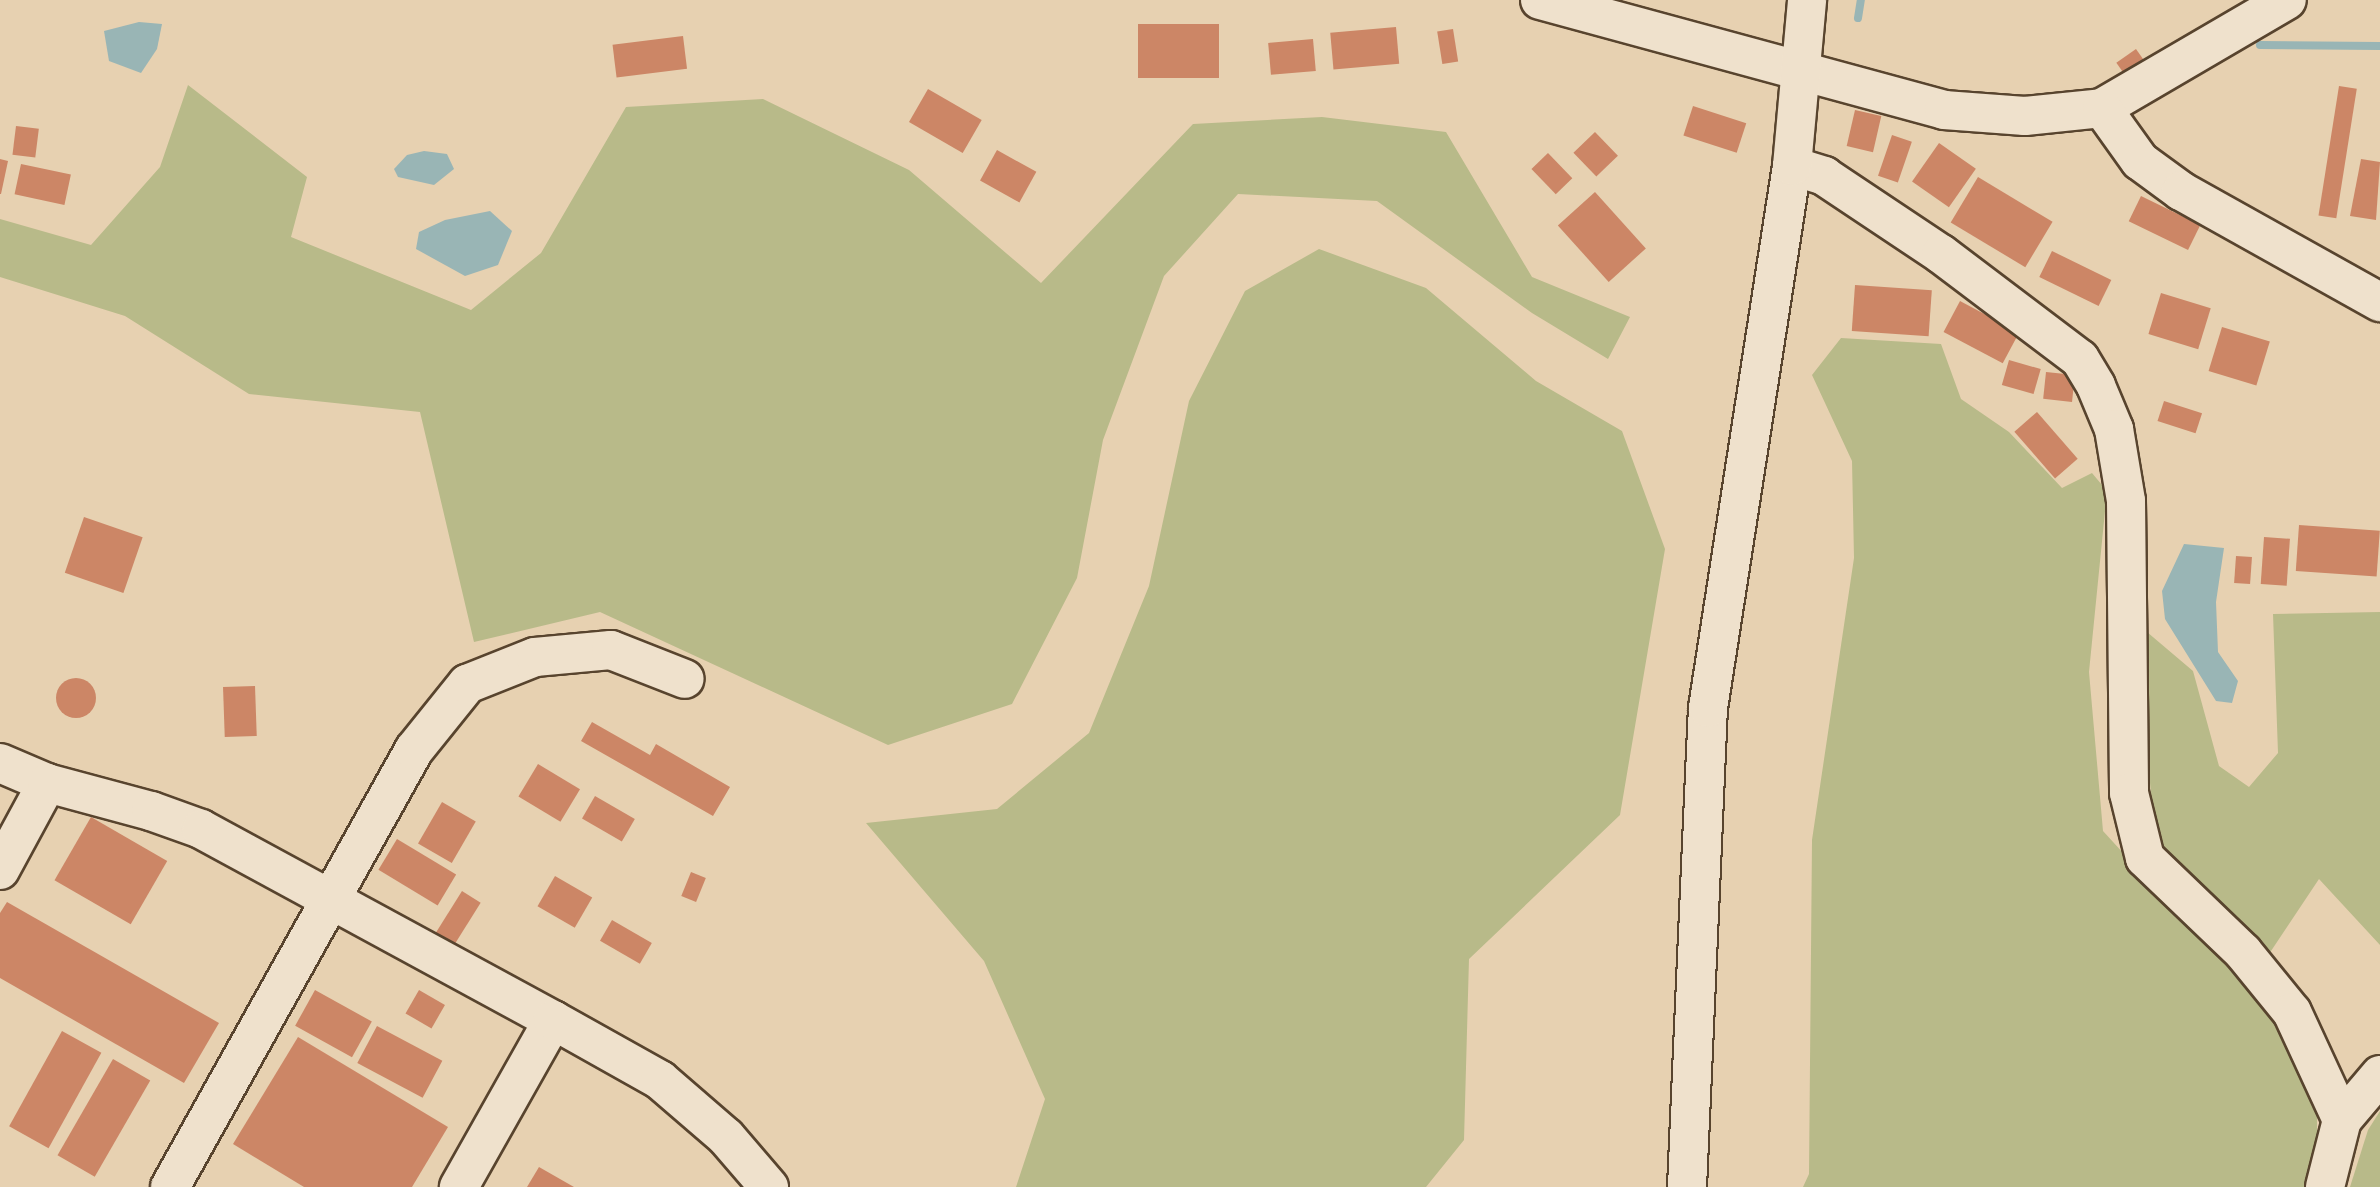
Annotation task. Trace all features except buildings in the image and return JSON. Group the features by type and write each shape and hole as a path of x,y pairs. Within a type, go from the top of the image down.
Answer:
{"street":[{"path":"1540,0 1944,110 2025,116 2102,108 2287,0"},
{"path":"1687,1187 1708,708 1792,166 1798,69 1807,0"},
{"path":"2102,108 2140,161 2181,191 2380,302"},
{"path":"1792,166 1824,176 1953,263 2080,359 2096,386 2114,429 2126,501 2128,780 2145,858 2243,952 2292,1012 2342,1120"},
{"path":"170,1187 414,750 467,684 535,657 611,650 685,679"},
{"path":"0,763 47,783 201,829 553,1020 660,1080 726,1137 769,1187"},
{"path":"0,870 47,783"},
{"path":"459,1187 553,1020"},
{"path":"2325,1187 2342,1120 2380,1075"}],"green space":[{"path":"188,85 307,177 291,237 471,310 541,253 626,107 763,99 909,170 1041,283 1193,124 1322,117 1446,132 1532,277 1630,317 1608,359 1532,313 1377,201 1238,194 1164,276 1103,440 1077,578 1012,704 888,745 600,612 474,642 420,412 249,394 125,316 0,277 0,219 91,245 160,167"},
{"path":"1319,249 1426,288 1536,381 1622,431 1665,549 1620,815 1469,959 1464,1140 1426,1187 1016,1187 1045,1099 984,961 866,823 997,809 1089,733 1149,586 1189,401 1245,291"},
{"path":"1841,338 1941,344 1961,399 2009,432 2062,488 2092,473 2107,491 2089,672 2103,831 2274,1018 2317,1115 2317,1172 2311,1187 1803,1187 1809,1174 1812,840 1854,558 1852,461 1812,375"},
{"path":"2380,612 2380,945 2319,879 2269,954 2155,843 2145,722 2147,632 2193,671 2219,766 2249,787 2278,753 2273,614"},
{"path":"2380,1111 2380,1187 2350,1187 2368,1130"}],"water":[{"path":"139,22 162,24 157,49 141,73 109,61 104,31"},
{"path":"424,151 447,154 454,169 434,185 398,177 394,169 407,155"},
{"path":"490,211 512,231 498,265 465,276 416,249 419,232 445,220"},
{"path":"2184,544 2224,548 2216,602 2218,652 2238,681 2232,703 2216,701 2165,619 2162,591"}],"waterway":[{"path":"1858,18 1861,0"},
{"path":"2260,45 2380,46"}]}
